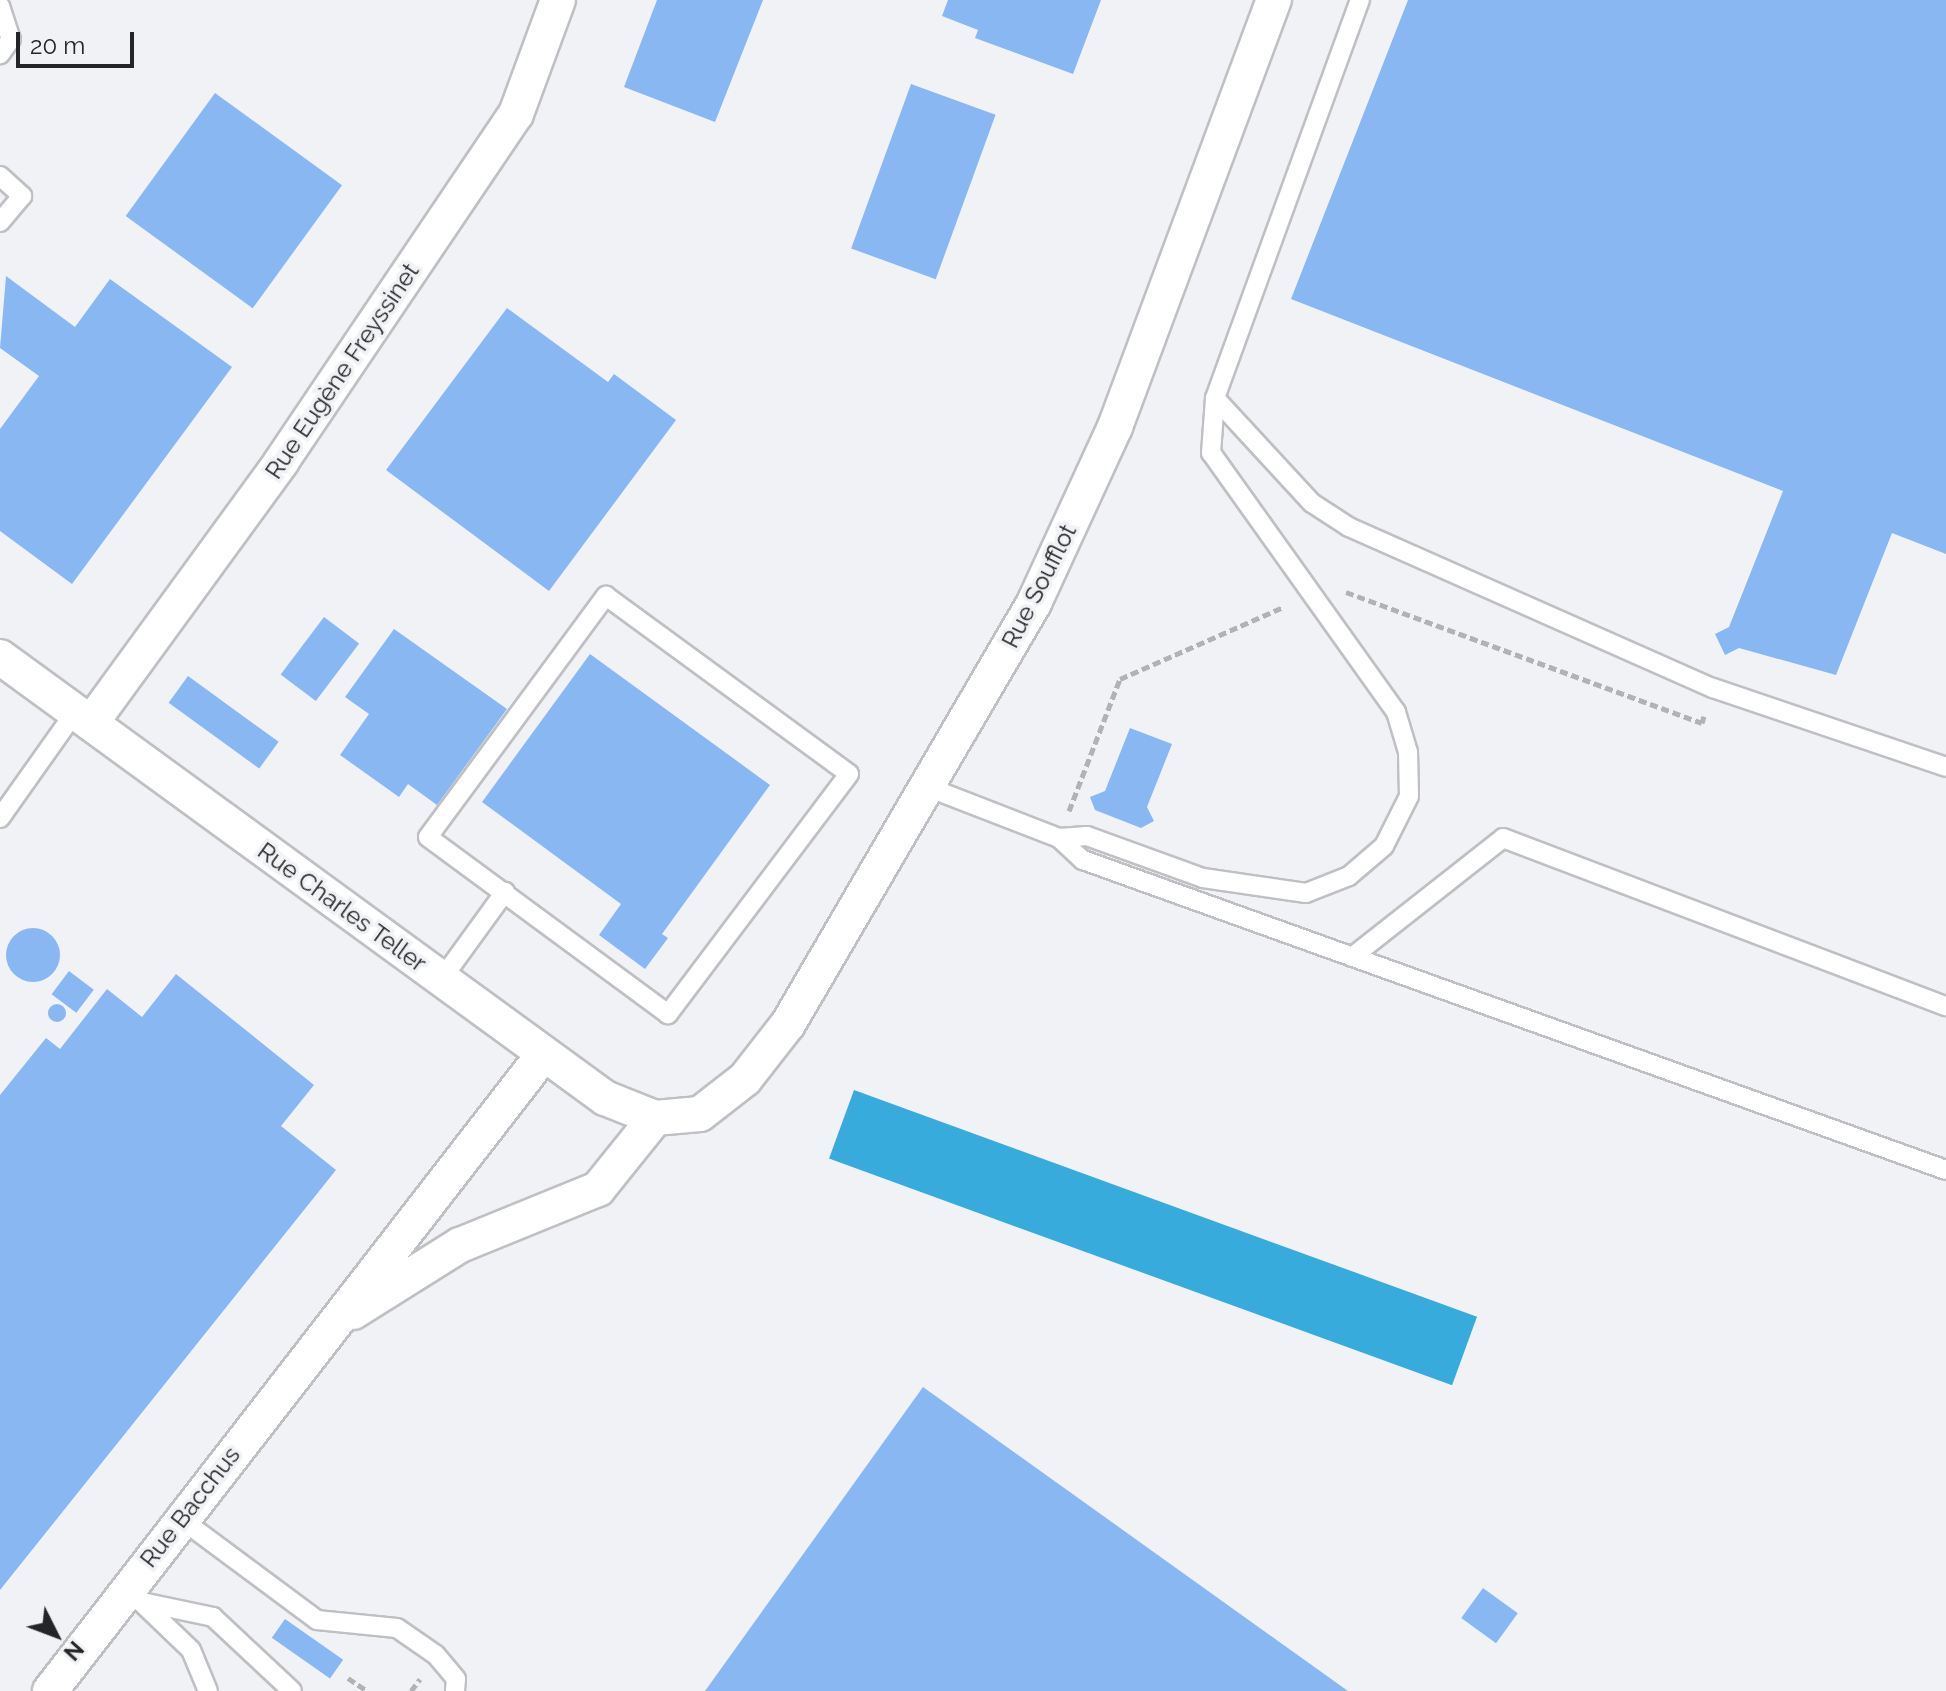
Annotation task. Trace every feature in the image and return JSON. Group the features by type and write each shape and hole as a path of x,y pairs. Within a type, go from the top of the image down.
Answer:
{"street":[{"name":"Rue Eugène Freyssinet","path":"83,717 281,462 516,114 558,0"},
{"name":"Rue Soufflot","path":"700,1114 745,1079 788,1024 930,788 1034,603 1115,427 1274,0"},
{"name":"Rue Charles Teller","path":"0,657 605,1098 655,1118 700,1114"},
{"name":"Rue Bacchus","path":"50,1691 132,1598 181,1519 543,1055"},
{"name":"Rue Bacchus","path":"332,1325 460,1245 598,1189 655,1118"}],"lane":[{"path":"1059,838 1087,836 1203,878 1306,893 1349,876 1384,846 1409,796 1408,752 1396,712 1211,453 1215,398 1360,0"},
{"path":"0,6 11,39 0,54"},
{"path":"0,176 22,196 0,222"},
{"path":"1215,398 1312,503 1349,527 1713,688 1946,767"},
{"path":"606,596 849,774 668,1014 505,892 428,837 606,596"},
{"path":"0,818 83,717"},
{"path":"930,788 1059,838 1083,860 1946,1170"},
{"path":"1352,957 1503,838 1946,1006"},
{"path":"441,980 505,892"},
{"path":"181,1519 317,1620 397,1628 456,1685"},
{"path":"132,1598 191,1650 208,1691"},
{"path":"132,1598 213,1617 292,1691"}],"path":[{"path":"1335,589 1702,723 1706,712"},
{"path":"1059,838 1120,679 1283,607"},
{"path":"348,1678 367,1691"}],"water":[{"path":"854,1090 1477,1317 1452,1385 829,1159"}],"building":[{"path":"657,0 763,0 715,122 624,87"},
{"path":"948,0 1101,0 1073,74 975,38 978,30 942,16"},
{"path":"1408,0 1946,0 1946,554 1892,533 1836,675 1739,648 1725,655 1715,634 1729,627 1783,491 1291,299"},
{"path":"911,84 996,115 936,279 851,248"},
{"path":"215,93 342,185 253,308 126,216"},
{"path":"6,276 75,327 110,279 232,367 72,584 0,531 0,429 39,376 0,348"},
{"path":"507,308 608,382 614,374 676,420 549,591 386,470"},
{"path":"324,617 359,643 316,701 281,675"},
{"path":"394,629 507,709 437,805 408,784 399,797 340,755 369,714 345,697"},
{"path":"590,654 770,785 662,934 668,938 645,969 599,935 621,904 482,802"},
{"path":"188,676 279,742 259,769 169,703"},
{"path":"1130,728 1172,744 1147,807 1154,821 1141,828 1095,810 1090,797 1105,791"},
{"path":"33,928 52,936 60,955 52,974 33,982 14,974 6,955 14,936"},
{"path":"69,971 94,990 76,1013 52,994"},
{"path":"176,974 314,1085 281,1126 336,1170 0,1590 0,1095 46,1038 60,1049 107,989 142,1017"},
{"path":"53,1004 61,1004 66,1013 64,1020 53,1022 48,1017 48,1009"},
{"path":"923,1387 1348,1691 705,1691"},
{"path":"1483,1588 1518,1613 1496,1643 1461,1618"},
{"path":"285,1619 343,1660 330,1679 272,1638"}]}
